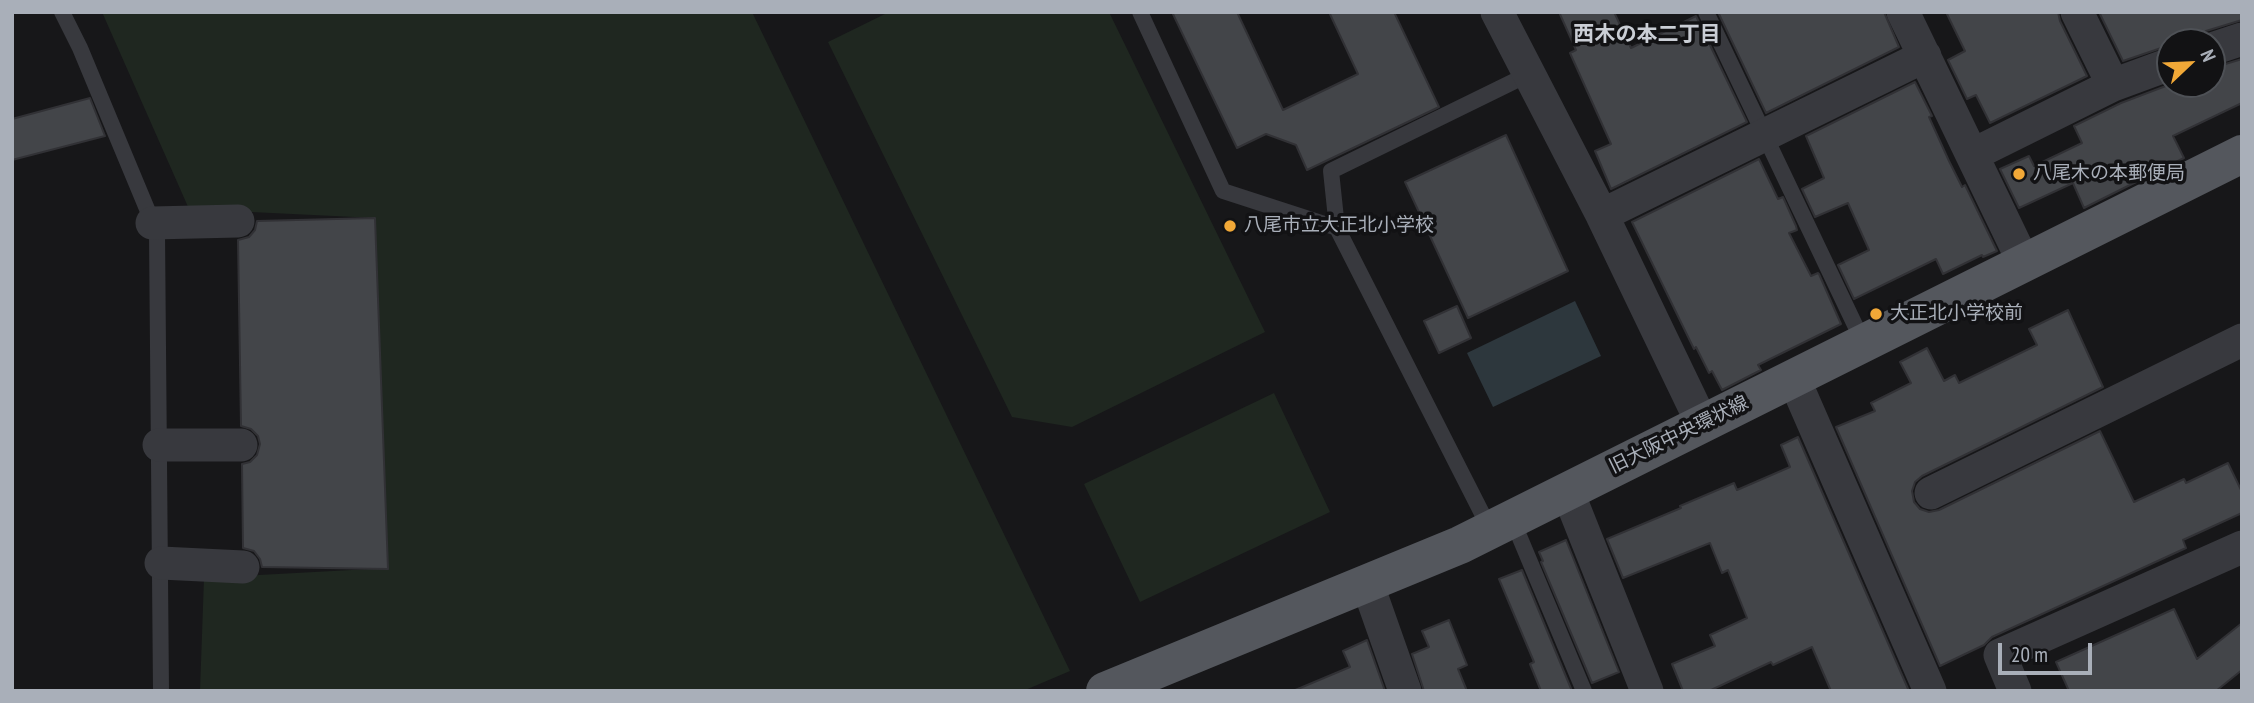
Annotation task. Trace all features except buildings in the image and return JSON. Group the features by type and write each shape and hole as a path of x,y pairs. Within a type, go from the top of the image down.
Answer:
{"main road":[{"name":"旧大阪中央環状線","path":"1105,691 1440,554 2242,154"}],"street":[{"path":"1497,12 1602,215 1702,423"},
{"path":"1903,12 2024,263"},
{"path":"2077,12 2113,85"},
{"path":"1602,215 1925,56"},
{"path":"1972,155 2113,85 2156,69"},
{"path":"152,223 238,221"},
{"path":"1931,493 2242,340"},
{"path":"1794,379 1930,691"},
{"path":"159,445 241,444"},
{"path":"1567,491 1647,691"},
{"path":"2015,691 2000,655 2242,547"},
{"path":"161,563 243,567"},
{"path":"1367,583 1405,691"}],"lane":[{"path":"62,12 80,48 157,233 161,691"},
{"path":"1140,12 1223,191 1337,228"},
{"path":"1706,12 1864,344"},
{"path":"1529,74 1331,171 1337,228 1501,524 1584,691"}],"shaded area":[{"path":"102,12 752,12 1070,671 1023,691 200,691 204,578 388,568 375,218 189,209"},
{"path":"889,12 1109,12 1265,332 1072,427 1012,417 828,42"},
{"path":"1575,301 1601,356 1493,407 1467,353"},
{"path":"1274,393 1330,512 1140,602 1084,484"}],"place":[{"name":"八尾木の本郵便局","path":"2019,174"},
{"name":"八尾市立大正北小学校","path":"1230,226"},
{"name":"大正北小学校前","path":"1876,314"}],"district":[{"name":"西木の本二丁目","path":"1647,35"}]}
